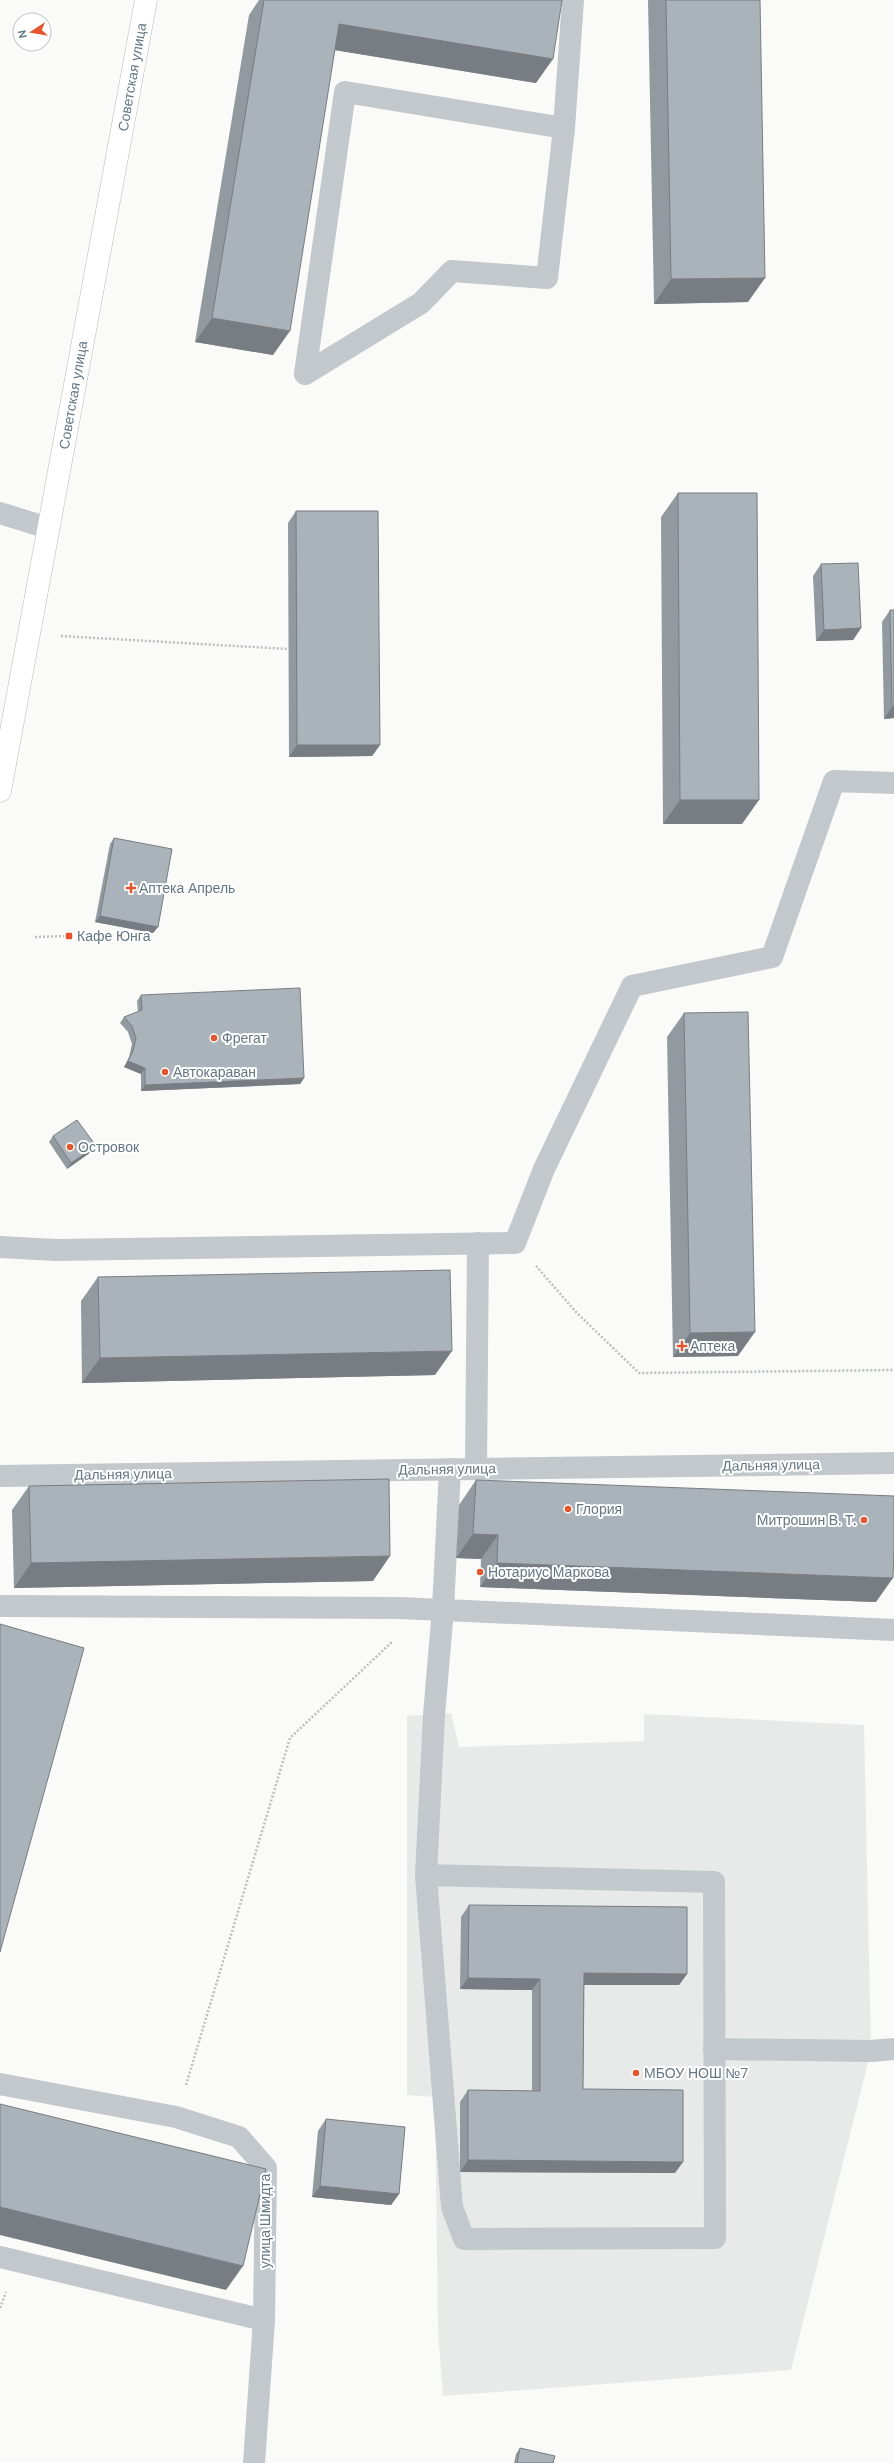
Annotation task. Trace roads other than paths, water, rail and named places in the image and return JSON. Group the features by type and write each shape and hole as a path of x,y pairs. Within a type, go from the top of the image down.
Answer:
{"main road":[{"name":"Советская улица","path":"0,791 146,0"}],"street":[{"path":"564,128 345,92 305,374 421,303 452,272 547,278 564,128 573,0"},
{"path":"0,513 48,528"},
{"path":"0,1246 56,1250 515,1243 544,1169 632,986 772,957 834,781 894,783"},
{"path":"476,1469 478,1243"},
{"name":"Дальняя улица","path":"0,1476 894,1463"},
{"path":"426,1875 714,1882 715,2238 464,2239 452,2207 426,1875 434,1715 443,1609 450,1469"},
{"path":"0,1606 443,1609 894,1630"},
{"path":"714,2049 871,2051 894,2048"},
{"name":"улица Шмидта","path":"0,2084 176,2117 239,2137 266,2168 264,2320 254,2463"},
{"path":"0,2257 264,2320"}],"place":[{"name":"Аптека Апрель","path":"131,888"},
{"name":"Кафе Юнга","path":"69,936"},
{"name":"Фрегат","path":"214,1038"},
{"name":"Автокараван","path":"165,1072"},
{"name":"Островок","path":"70,1147"},
{"name":"Аптека","path":"682,1346"},
{"name":"Глория","path":"568,1509"},
{"name":"Митрошин В. Т.","path":"864,1520"},
{"name":"Нотариус Маркова","path":"480,1572"},
{"name":"МБОУ НОШ №7","path":"636,2073"}]}
